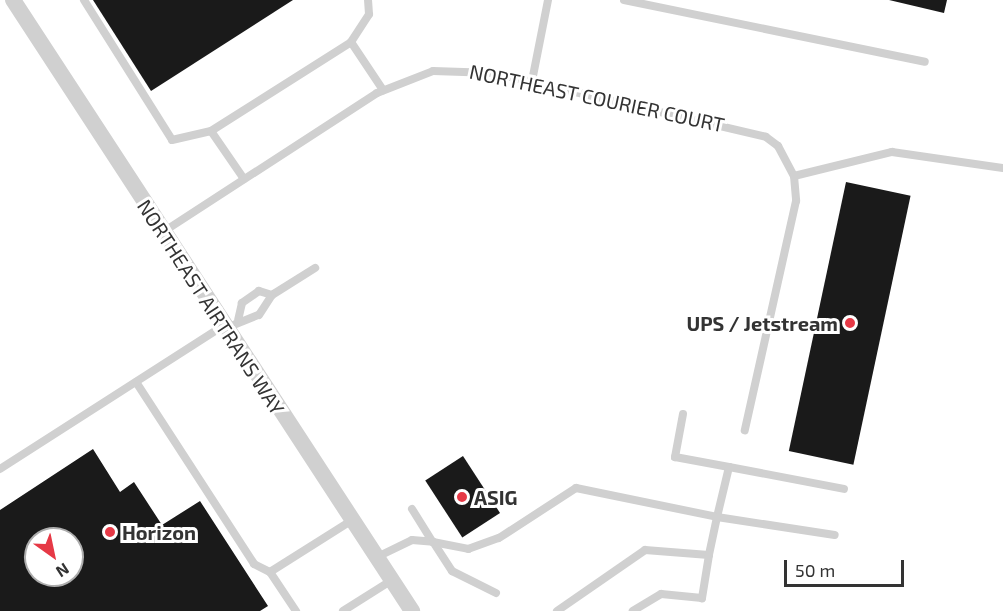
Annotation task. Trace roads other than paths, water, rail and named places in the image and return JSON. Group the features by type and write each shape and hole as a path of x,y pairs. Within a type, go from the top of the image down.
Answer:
{"street":[{"name":"NORTHEAST AIRTRANS WAY","path":"13,0 163,232 229,324 349,522 389,582 412,611"}],"lane":[{"path":"84,0 172,140 211,131 351,42 369,14 368,0"},
{"path":"532,81 548,0"},
{"path":"624,0 925,62"},
{"path":"351,42 383,90"},
{"name":"NORTHEAST COURIER COURT","path":"163,232 383,90 417,74 456,69 532,81 766,137 778,146 794,176 796,201 745,430"},
{"path":"211,131 244,179"},
{"path":"794,176 892,152 1003,168"},
{"path":"0,469 229,324 259,315 272,295 315,268"},
{"path":"229,324 242,303 259,291 272,295"},
{"path":"136,382 254,564 270,572 296,611"},
{"path":"683,414 675,457 844,489"},
{"path":"633,611 660,594 702,598 709,555 729,467"},
{"path":"374,559 412,540 468,549 499,538 576,488 717,517 835,535"},
{"path":"412,509 452,571 496,593"},
{"path":"270,572 349,522"},
{"path":"562,609 645,550 709,555"},
{"path":"343,611 389,582"}],"place":[{"name":"UPS / Jetstream","path":"850,323"},
{"name":"ASIG","path":"462,497"},
{"name":"Horizon","path":"110,532"}]}
